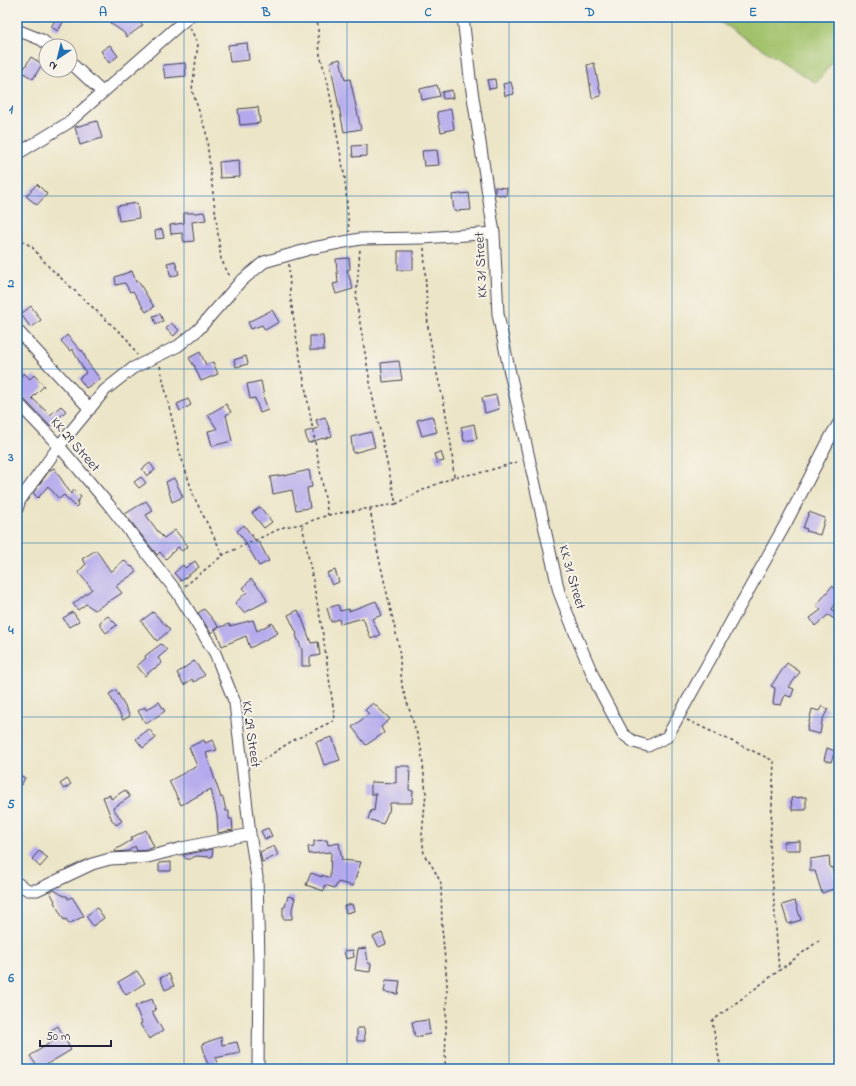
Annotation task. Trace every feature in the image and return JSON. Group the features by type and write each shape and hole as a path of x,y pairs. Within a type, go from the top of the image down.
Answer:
{"street":[{"name":"KK 31 Street","path":"462,17 494,233 498,314 559,592 598,687 623,734 634,742 648,746 667,737 836,436 839,423"},
{"path":"17,154 68,123 187,18"},
{"path":"17,30 38,38"},
{"path":"78,70 102,92"},
{"path":"17,508 20,500 59,446 105,390 133,368 178,346 198,330 240,282 264,262 313,248 355,240 423,238 494,233"},
{"path":"17,330 90,409"},
{"name":"KK 29 Street","path":"17,402 59,446 177,592 215,653 235,703 256,877 260,961 258,1069"},
{"path":"17,883 28,890 36,890 92,864 110,859 148,857 182,848 250,834"}],"path":[{"path":"317,17 320,55 328,84 355,240 356,300 372,394 396,504"},
{"path":"187,18 198,44 192,90 206,132 221,259 235,288"},
{"path":"17,237 32,247 49,267 127,339 142,364"},
{"path":"423,238 428,328 444,403 451,444 454,477"},
{"path":"289,255 290,294 297,341 328,515"},
{"path":"158,356 179,450 194,497 223,554"},
{"path":"177,592 223,554 284,527 302,524 328,515 396,504 425,489 454,477 484,472 529,458"},
{"path":"370,509 377,549 399,647 402,686 421,747 426,793 422,835 424,855 431,864 441,884 442,927 447,983 445,1069"},
{"path":"243,773 292,741 335,720 322,628 302,524"},
{"path":"679,716 774,761 770,846 779,970"},
{"path":"721,1069 712,1021 821,939"}],"green space":[{"path":"712,17 839,17 839,54 816,83"}],"building":[{"path":"57,17 66,17 58,31 51,27"},
{"path":"114,17 133,17 143,25 127,37 123,32 110,23"},
{"path":"247,43 249,60 230,62 228,45"},
{"path":"110,45 118,56 109,63 101,51"},
{"path":"31,57 38,61 38,71 33,79 22,72"},
{"path":"340,59 345,80 350,79 361,129 344,132 330,62"},
{"path":"185,63 186,76 165,78 163,65"},
{"path":"594,63 601,96 592,98 587,65"},
{"path":"495,79 496,88 489,89 487,80"},
{"path":"511,82 514,94 505,96 503,84"},
{"path":"437,85 440,96 422,100 420,89"},
{"path":"452,90 453,98 443,99 442,92"},
{"path":"258,107 260,123 240,125 238,109"},
{"path":"451,109 454,129 441,132 437,112"},
{"path":"97,121 102,138 80,145 75,127"},
{"path":"367,145 367,156 353,157 352,146"},
{"path":"437,150 439,165 424,166 422,151"},
{"path":"239,160 240,177 220,178 219,162"},
{"path":"37,184 47,194 37,205 26,196"},
{"path":"495,187 507,188 506,196 495,194"},
{"path":"469,193 471,210 454,211 452,195"},
{"path":"137,203 139,218 119,221 117,206"},
{"path":"204,212 206,220 192,222 194,241 184,242 182,233 171,234 170,225 184,223 184,213"},
{"path":"162,229 164,238 156,239 155,231"},
{"path":"398,251 413,251 413,270 398,270"},
{"path":"349,258 350,269 347,270 353,289 336,294 333,284 338,283 336,259"},
{"path":"175,261 179,274 171,277 167,263"},
{"path":"132,271 136,282 138,281 154,307 146,312 133,291 130,292 125,283 116,285 115,277"},
{"path":"31,306 41,320 31,328 21,314"},
{"path":"272,310 279,322 265,330 262,325 251,329 248,322"},
{"path":"160,314 163,321 156,324 153,316"},
{"path":"171,323 179,330 174,336 166,329"},
{"path":"67,335 81,351 82,350 88,363 100,379 86,388 79,378 86,373 72,349 70,351 61,341"},
{"path":"310,336 323,336 324,350 310,350"},
{"path":"200,352 206,365 213,362 218,374 201,381 189,358"},
{"path":"246,356 248,364 236,367 234,360"},
{"path":"399,361 402,380 383,382 381,363"},
{"path":"24,373 30,379 34,375 44,386 32,398 50,415 61,406 66,411 50,426 22,397 17,394 17,381"},
{"path":"261,381 263,396 268,410 260,413 255,398 250,399 247,384"},
{"path":"496,395 499,409 485,413 482,398"},
{"path":"188,399 191,405 180,411 177,404"},
{"path":"226,404 231,412 226,415 232,441 212,446 208,431 217,429 208,415"},
{"path":"432,416 437,432 422,436 417,420"},
{"path":"325,417 332,436 308,443 305,432 319,428 316,420"},
{"path":"474,424 477,439 464,441 461,427"},
{"path":"371,432 375,447 353,453 351,437"},
{"path":"441,452 444,461 437,463 434,454"},
{"path":"150,463 155,470 147,476 142,469"},
{"path":"54,468 71,494 74,490 81,497 77,502 78,505 76,507 64,495 59,499 48,486 38,498 33,493 49,471"},
{"path":"309,470 312,487 307,488 310,508 296,510 292,490 273,494 270,477 284,476"},
{"path":"141,477 146,483 139,488 134,482"},
{"path":"174,478 183,497 172,502 166,482"},
{"path":"146,501 153,511 146,515 164,538 175,530 188,546 182,551 178,547 166,559 160,552 157,555 125,514"},
{"path":"260,507 272,522 264,528 252,513"},
{"path":"809,512 825,518 820,535 806,531 807,529 803,528"},
{"path":"244,525 257,543 259,542 269,561 259,566 237,531"},
{"path":"96,550 111,572 124,560 131,567 132,566 136,572 116,586 122,593 95,610 86,604 78,610 73,604 92,589 78,572 86,564 82,559"},
{"path":"195,561 199,567 181,581 174,573 183,565 185,568"},
{"path":"335,570 339,582 332,585 327,573"},
{"path":"251,579 262,591 267,601 244,613 235,603 247,592 243,588"},
{"path":"832,586 839,591 839,599 832,609 839,616 839,622 828,615 815,626 810,618 821,610 816,606"},
{"path":"376,601 382,615 372,619 380,635 371,639 363,618 340,624 339,619 331,622 327,608 338,605 340,611 349,609 349,611"},
{"path":"204,609 218,626 211,633 198,613"},
{"path":"298,610 311,643 318,642 320,655 310,657 310,666 302,666 302,650 296,635 297,634 288,615"},
{"path":"73,612 79,621 69,627 63,618"},
{"path":"153,612 170,630 157,641 141,621"},
{"path":"108,616 117,625 106,633 100,625 100,622"},
{"path":"253,620 257,631 272,623 278,633 250,648 246,636 222,646 215,629 229,624 230,626"},
{"path":"161,644 167,650 158,658 162,663 145,676 137,666 146,658 145,656"},
{"path":"194,661 205,675 194,682 192,679 184,685 177,673"},
{"path":"787,663 800,672 789,687 794,689 791,697 785,695 781,705 773,704 775,688 771,686"},
{"path":"116,690 130,716 123,720 109,694"},
{"path":"159,702 165,711 146,724 138,711 145,707 146,710"},
{"path":"373,703 390,719 381,727 384,733 366,745 352,727 369,714 365,710"},
{"path":"822,706 828,709 822,721 820,734 807,731 812,709 819,711"},
{"path":"149,729 156,738 143,748 136,739"},
{"path":"332,737 340,760 324,765 316,742"},
{"path":"204,740 205,743 213,740 217,750 206,753 221,798 223,797 226,811 229,811 229,819 232,819 233,830 218,833 217,816 211,789 181,805 169,781 197,766 189,747"},
{"path":"827,748 835,751 831,762 824,760"},
{"path":"396,766 410,766 409,790 413,791 412,803 390,803 389,812 383,824 368,819 371,810 374,811 376,794 371,794 371,782 396,783"},
{"path":"17,773 25,778 17,793"},
{"path":"67,779 71,784 64,789 60,784"},
{"path":"125,790 130,797 113,808 122,821 116,825 112,820 103,797 110,795 111,799"},
{"path":"806,797 806,810 792,810 791,798"},
{"path":"268,828 272,836 265,839 261,831"},
{"path":"146,830 154,847 147,850 137,851 135,846 128,851 116,852 115,850 132,840 131,838"},
{"path":"327,840 328,845 339,843 342,860 361,862 353,886 338,882 335,888 325,885 324,891 306,885 311,873 330,878 331,852 309,854 308,847 314,846 314,841"},
{"path":"800,841 800,850 784,850 784,842"},
{"path":"274,846 278,855 262,862 260,852"},
{"path":"213,849 212,857 196,856 186,859 183,855"},
{"path":"39,851 48,858 40,867 32,859"},
{"path":"829,856 830,868 832,867 835,880 839,879 839,887 822,893 815,871 810,871 810,859"},
{"path":"171,862 171,871 159,871 159,863"},
{"path":"54,890 64,896 67,896 68,899 72,897 84,916 69,924 66,919 64,920 50,892"},
{"path":"288,896 295,898 292,909 292,919 283,919 283,907 285,907"},
{"path":"795,901 801,920 788,924 782,905"},
{"path":"352,904 354,911 346,913 344,906"},
{"path":"97,908 104,918 93,926 86,916"},
{"path":"382,933 386,944 379,947 373,937"},
{"path":"366,948 368,963 371,964 370,972 355,970 358,949"},
{"path":"353,950 354,957 346,959 344,951"},
{"path":"137,971 145,983 126,995 118,982"},
{"path":"169,974 174,986 165,990 160,978"},
{"path":"386,980 400,981 398,994 384,992"},
{"path":"152,999 156,1010 152,1012 163,1031 149,1039 140,1024 142,1023 135,1006"},
{"path":"428,1020 430,1034 415,1037 412,1022"},
{"path":"58,1026 71,1050 39,1069 30,1056 53,1041 48,1032"},
{"path":"357,1028 364,1028 365,1041 357,1041"},
{"path":"221,1037 222,1045 237,1042 240,1053 215,1058 220,1069 210,1069 204,1055 202,1044"}]}
